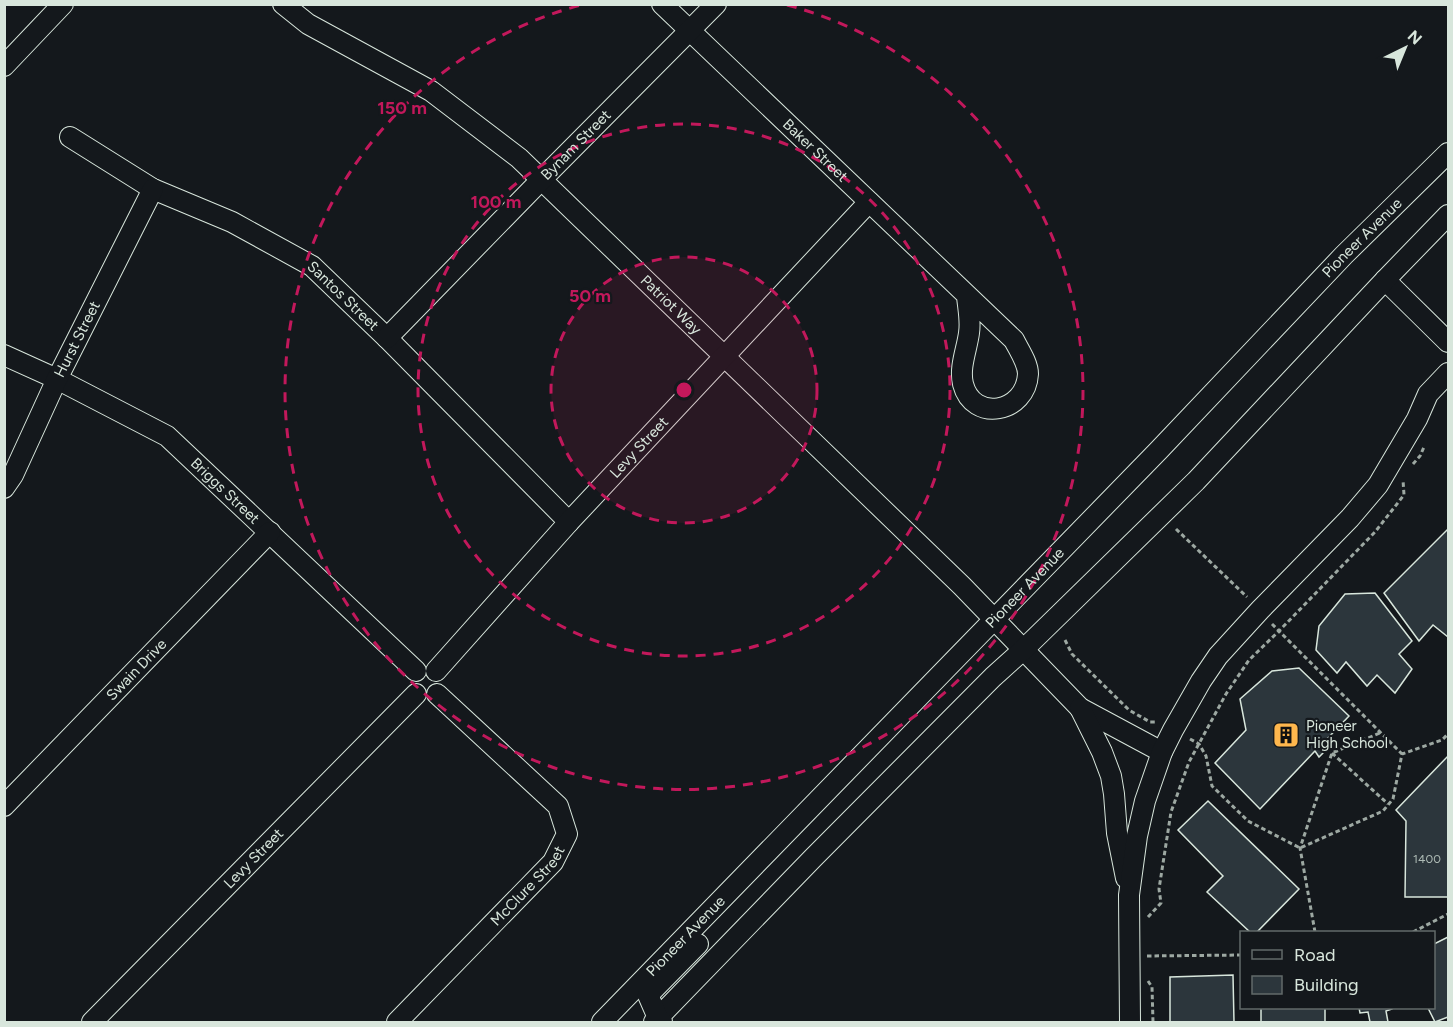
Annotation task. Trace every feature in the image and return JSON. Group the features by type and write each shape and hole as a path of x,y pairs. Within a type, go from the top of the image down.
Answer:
{"street":[{"path":"4,66 63,4"},
{"name":"Patriot Way","path":"284,4 308,24 431,91 519,158 995,619 1080,708"},
{"name":"Baker Street","path":"662,4 1014,340 1028,373 1024,391 1013,403 999,410 982,408 969,398 963,382 964,358 970,332 967,296"},
{"name":"Bynam Street","path":"387,338 716,4"},
{"name":"Santos Street","path":"70,137 153,189 232,222 312,266 387,338 569,522"},
{"name":"Pioneer Avenue","path":"602,1023 1159,450 1344,255 1449,153"},
{"name":"Hurst Street","path":"4,488 13,475 57,379 153,189"},
{"name":"Levy Street","path":"436,671 569,522 869,202"},
{"path":"720,901 718,922 648,995 658,1021 813,858 993,677 1196,481 1449,215"},
{"path":"1385,280 1449,342"},
{"name":"Briggs Street","path":"4,355 57,379 167,436 416,671"},
{"path":"1130,1023 1129,895 1137,836 1145,801 1162,752 1167,722 1201,681 1218,656 1350,518 1378,485 1417,419 1428,394 1449,373"},
{"name":"Swain Drive","path":"4,807 270,532"},
{"path":"426,668 436,671 441,684 437,693 429,698 420,697 411,685 416,671 426,668"},
{"name":"McClure Street","path":"397,1023 553,862 567,834 558,806 437,693"},
{"name":"Levy Street","path":"92,1023 416,694"},
{"path":"1080,708 1162,752"},
{"path":"1080,708 1111,776 1117,833 1129,895"}],"path":[{"path":"1409,471 1428,439"},
{"path":"1144,920 1161,903 1159,889 1171,812 1189,762 1226,694 1249,660 1375,532 1404,495 1403,478"},
{"path":"1176,529 1260,610 1402,754"},
{"path":"1065,640 1071,654 1130,710 1150,722 1167,722 1199,744 1206,756 1212,786 1248,821 1300,848"},
{"path":"1315,931 1300,848 1332,753 1380,733"},
{"path":"1402,754 1442,740 1449,734"},
{"path":"1332,753 1388,804"},
{"path":"1300,848 1383,812 1393,799 1402,754"},
{"path":"1417,931 1449,914"},
{"path":"1144,947 1144,956 1240,955"},
{"path":"1143,973 1152,987 1153,1023"}],"building":[{"path":"1448,529 1448,637 1433,625 1419,641 1384,593"},
{"name":"Pioneer High School","path":"1375,593 1412,641 1399,654 1412,669 1395,693 1377,675 1367,686 1346,662 1337,673 1316,650 1319,626 1345,594"},
{"name":"Pioneer High School","path":"1299,668 1349,716 1327,739 1332,744 1319,757 1315,751 1260,809 1215,763 1246,730 1240,699 1272,671"},
{"path":"1448,756 1448,897 1405,897 1406,821 1396,810"},
{"path":"1208,801 1299,889 1258,931 1249,931 1207,892 1223,876 1178,830"},
{"path":"1448,937 1448,1017 1435,1022 1428,1009 1435,1009 1435,944"},
{"path":"1233,975 1234,1022 1170,1022 1170,977"},
{"path":"1261,1009 1325,1009 1325,1022 1261,1022"},
{"path":"1359,1009 1392,1009 1386,1011 1388,1022 1370,1022 1368,1012 1360,1013"}],"place":[{"name":"Pioneer High School","path":"1286,735"}]}
